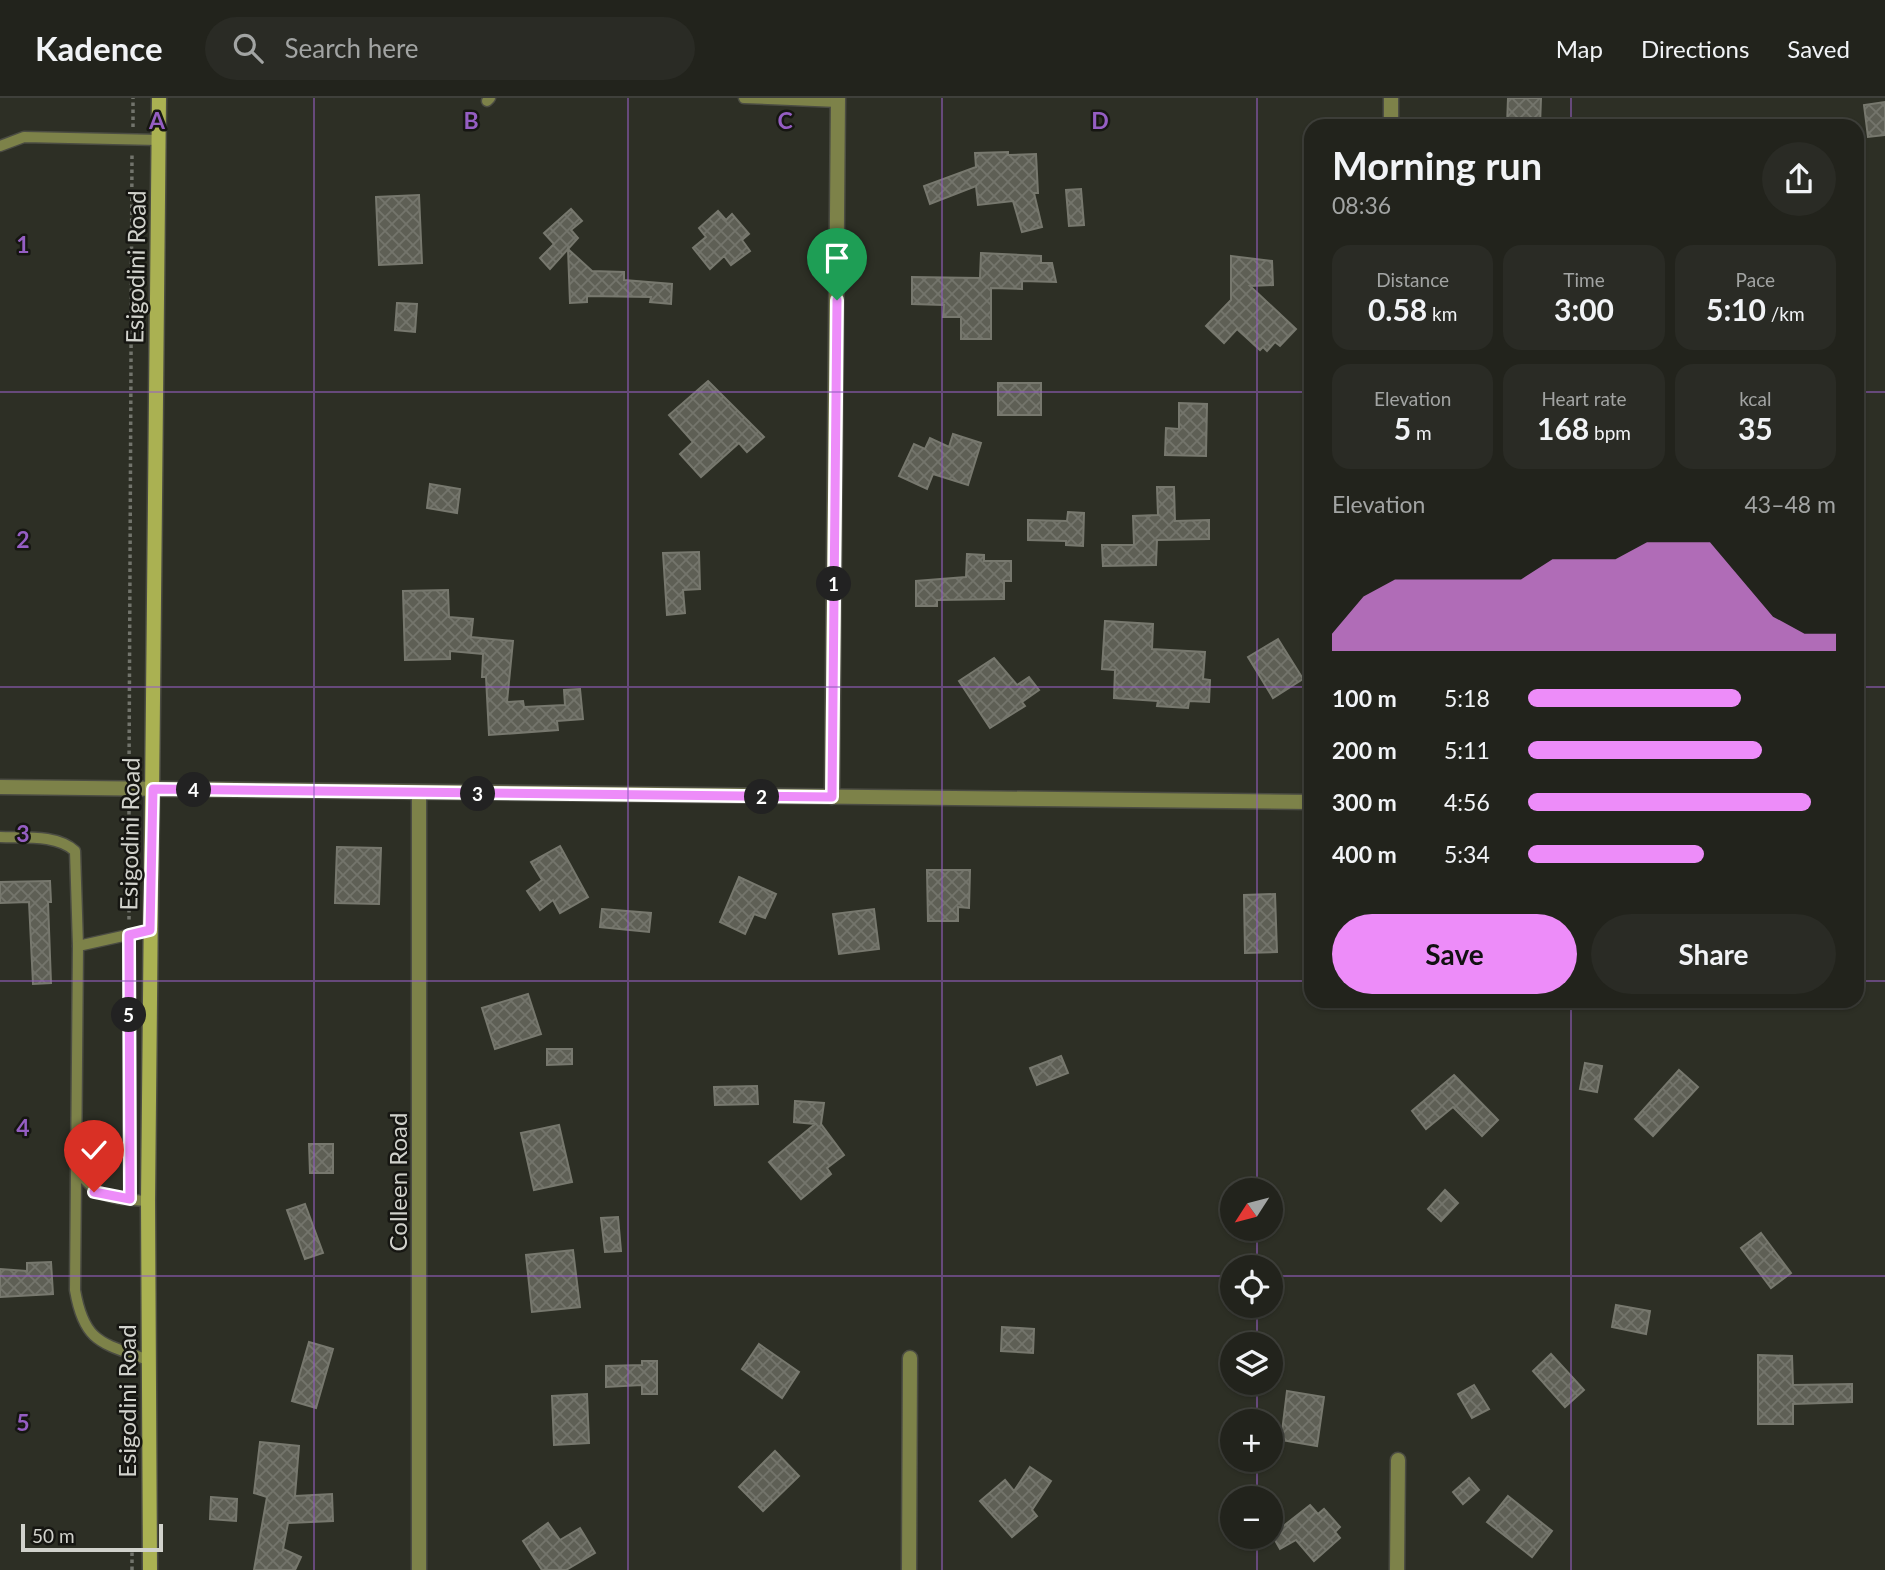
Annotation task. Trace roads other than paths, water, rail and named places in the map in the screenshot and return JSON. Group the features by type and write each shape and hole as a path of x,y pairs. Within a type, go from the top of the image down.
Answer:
{"main road":[{"name":"Esigodini Road","path":"150,1570 148,1201 159,98"}],"street":[{"path":"1391,98 1391,119"},
{"path":"832,797 838,100"},
{"path":"0,787 1304,802"},
{"name":"Colleen Road","path":"419,793 419,1570"},
{"path":"909,1570 910,1358"},
{"path":"1397,1570 1398,1460"}],"lane":[{"path":"744,98 838,100"},
{"path":"0,146 24,137 159,140"},
{"path":"0,837 52,840 68,844 75,851 78,946 75,1290 79,1318 96,1340 148,1360"},
{"path":"78,946 150,930"},
{"path":"78,1171 94,1192 110,1198 148,1201"}]}
